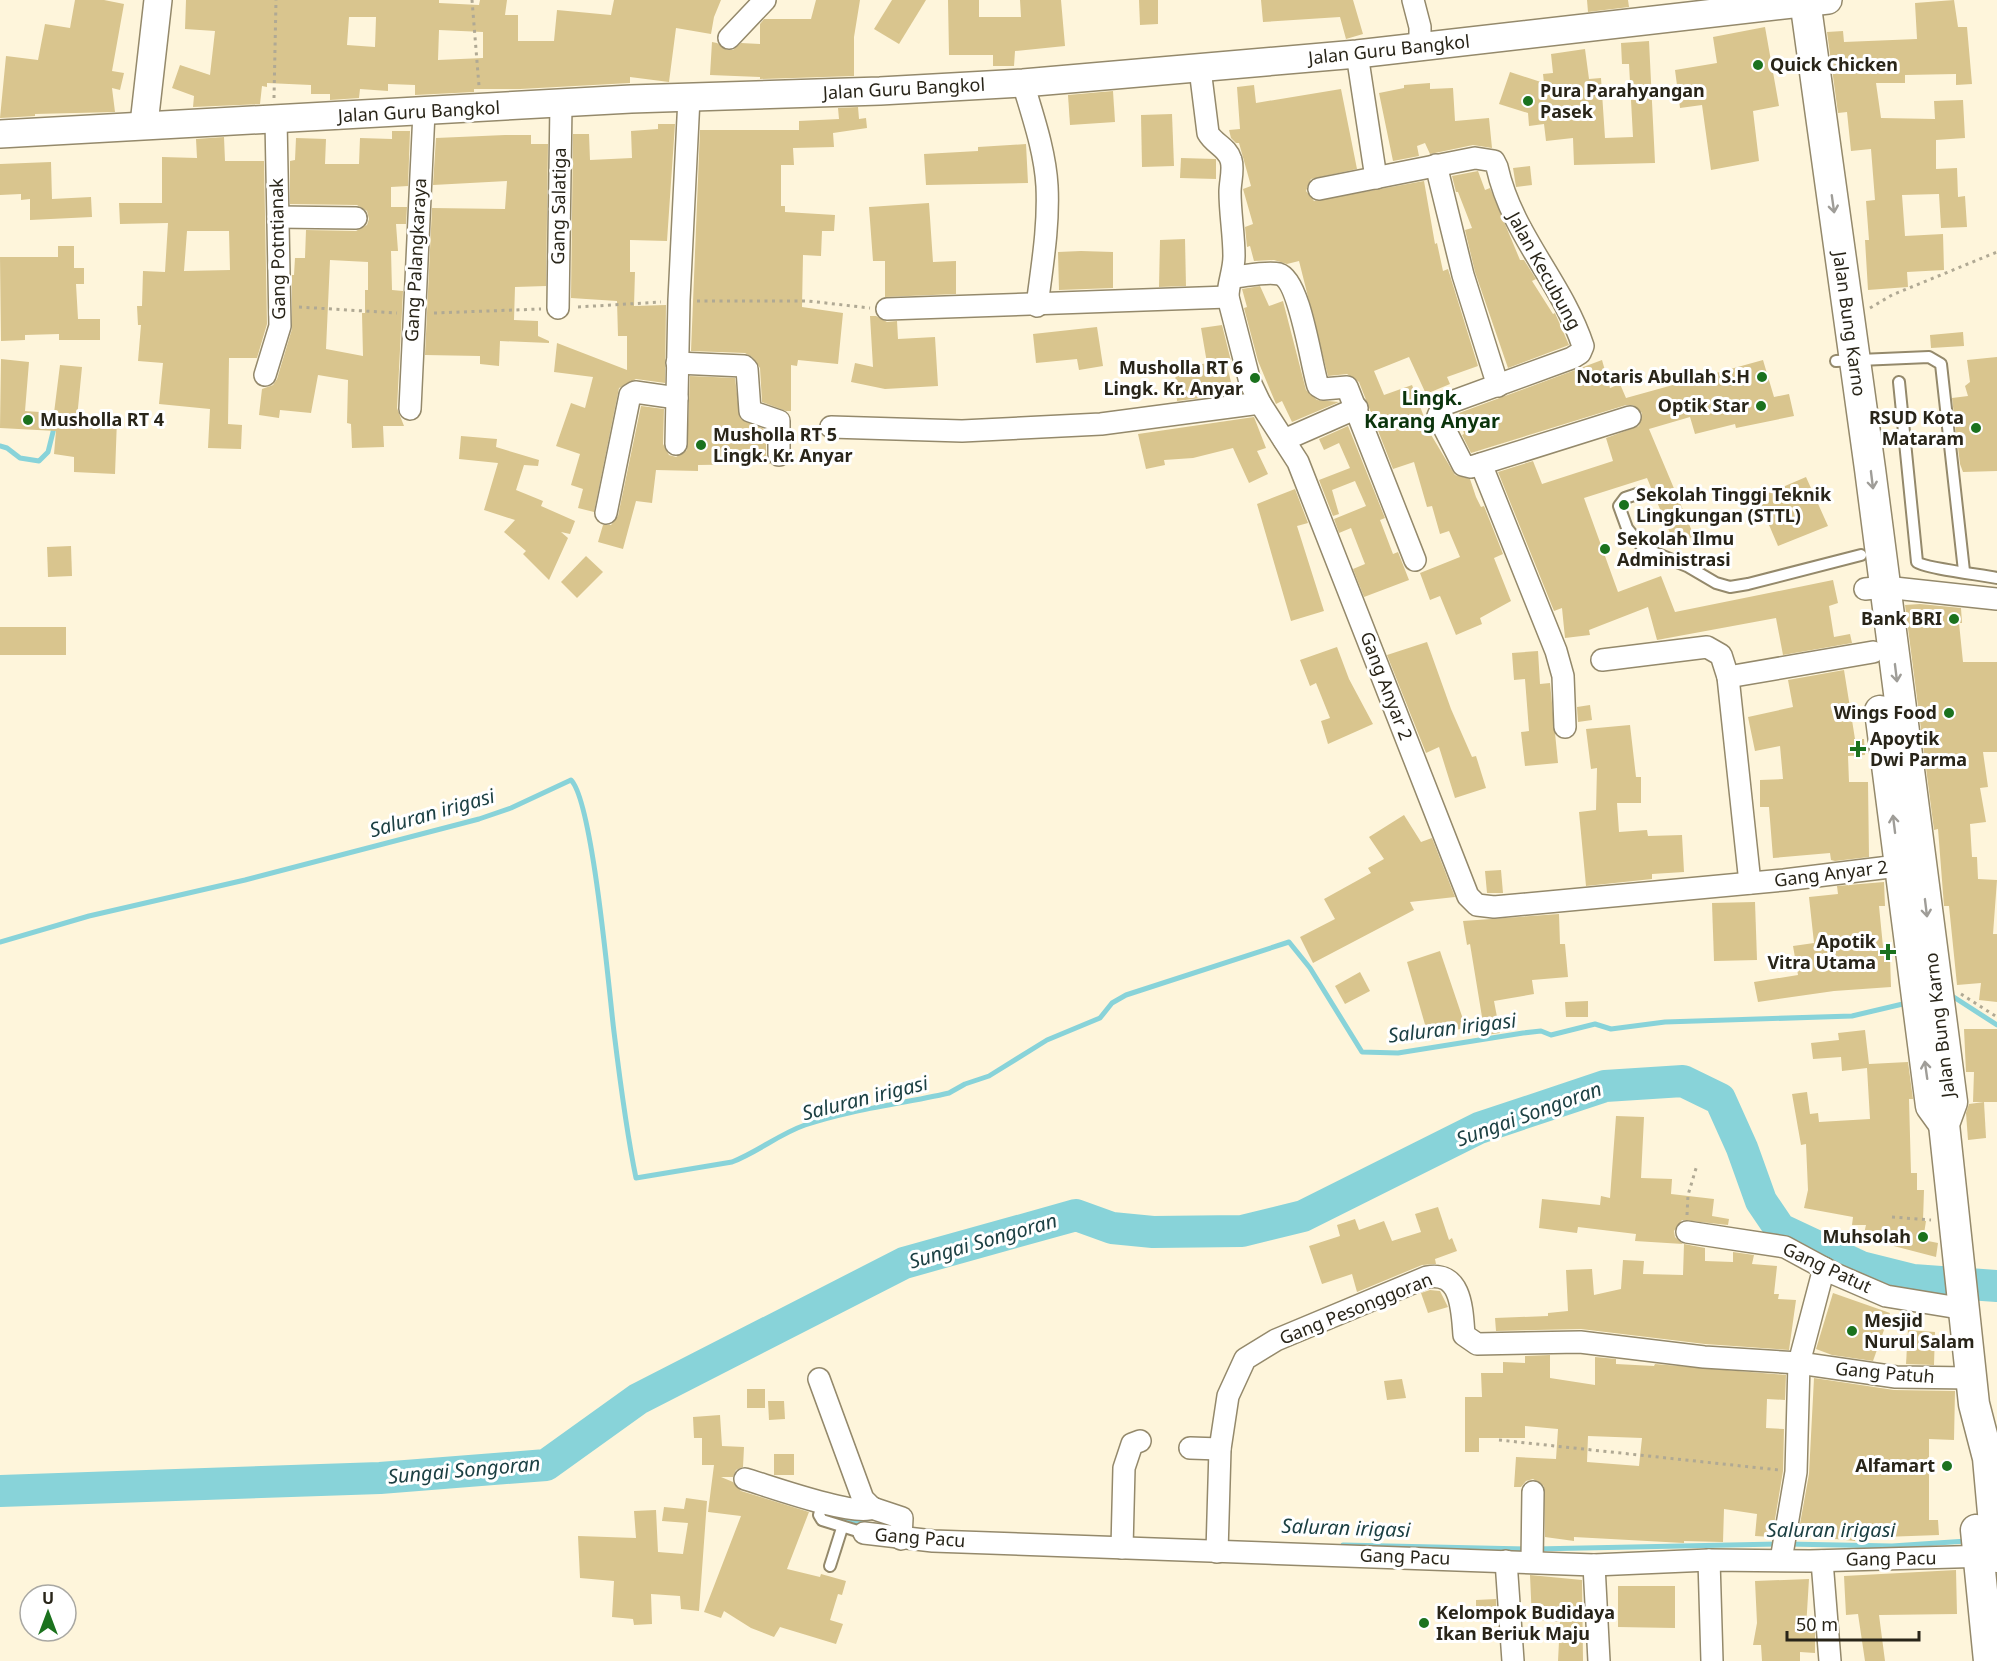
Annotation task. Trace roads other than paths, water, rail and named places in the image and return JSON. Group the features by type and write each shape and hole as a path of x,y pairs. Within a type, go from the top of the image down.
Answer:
{"main road":[{"name":"Jalan Bung Karno","path":"1802,2 1850,320 1845,360 1910,864 1928,991 1952,1102 1944,1124 1964,1303"},
{"path":"1802,2 1845,360 1861,555 1875,588 1873,652 1910,864"},
{"path":"1964,1303 1972,1391 1969,1459 1990,1543 1989,1661"}],"street":[{"path":"144,124 158,0"},
{"path":"729,38 765,0"},
{"path":"1413,0 1420,27 1420,46"},
{"name":"Jalan Guru Bangkol","path":"0,134 144,124 276,120 561,104 1023,83 1357,54 1802,2"},
{"path":"1357,54 1376,178"},
{"name":"Gang Anyar 2","path":"1200,69 1209,131 1224,148 1233,165 1230,192 1230,287 1250,382 1260,403 1298,462 1463,886 1477,905 1494,907 1750,883 1910,864"},
{"path":"1023,83 1035,123 1047,185 1047,231 1037,306"},
{"path":"676,444 679,300 689,98"},
{"name":"Gang Salatiga","path":"558,308 561,104"},
{"name":"Gang Palangkaraya","path":"410,409 412,314 424,112"},
{"name":"Gang Potntianak","path":"265,375 280,326 276,120"},
{"name":"Jalan Kecubung","path":"1319,189 1475,158 1494,161 1511,214 1572,316 1583,346 1580,353 1498,386 1446,403 1439,411 1441,423 1459,461 1476,465 1556,651 1563,676 1565,727"},
{"path":"1436,165 1463,275 1498,386"},
{"path":"278,217 356,218"},
{"path":"887,309 1037,306 1230,287 1279,274 1288,280 1304,324 1318,386 1323,389 1347,387 1357,408 1415,560"},
{"path":"677,363 744,366 747,369 750,411 779,421 779,455"},
{"path":"606,513 630,395 635,392 677,398"},
{"path":"831,427 962,431 1101,424 1260,403"},
{"path":"1284,440 1357,408"},
{"path":"1476,465 1630,417"},
{"path":"1875,588 1997,599"},
{"path":"1602,660 1707,647 1721,655 1728,677 1750,883"},
{"path":"1728,677 1873,652"},
{"name":"Gang Patut","path":"1687,1232 1770,1243 1794,1250 1824,1268 1886,1296 1964,1303"},
{"path":"1784,1548 1796,1472 1799,1363 1824,1268"},
{"name":"Gang Pesonggoran","path":"1217,1543 1220,1449 1228,1396 1245,1359 1276,1340 1427,1276 1437,1275 1451,1281 1463,1315 1464,1335 1477,1344 1580,1342 1704,1357 1799,1363"},
{"name":"Gang Patuh","path":"1799,1363 1972,1391"},
{"path":"819,1379 863,1499 873,1508 898,1515 902,1533"},
{"path":"1122,1540 1124,1468 1132,1444 1140,1441"},
{"path":"1190,1448 1220,1449"},
{"path":"745,1479 821,1507 858,1511 873,1508"},
{"path":"1532,1553 1533,1492"},
{"name":"Gang Pacu","path":"864,1533 1217,1543 1506,1561 1532,1553 1594,1565 1709,1560 1784,1548 1822,1561 1990,1543"},
{"path":"1709,1560 1712,1661"},
{"path":"1506,1561 1513,1661"},
{"path":"1822,1561 1830,1661"},
{"path":"1594,1565 1599,1661"}],"lane":[{"path":"1845,360 1929,357 1941,364 1964,571"},
{"path":"1899,382 1917,562 1924,567 1964,571 1997,578"},
{"path":"1640,493 1625,498 1619,506 1634,540 1643,548 1675,560 1730,587 1861,555"},
{"name":"Gang Pacu","path":"821,1507 822,1520 864,1533"},
{"path":"830,1566 842,1528"}],"waterway":[{"path":"0,446 7,448 20,458 39,461 48,452 55,424"},
{"name":"Saluran irigasi","path":"0,942 89,916 245,880 479,819 511,808 571,780 579,796 593,859 621,1087 636,1178 732,1162 786,1133 823,1119 949,1093 965,1084 989,1076 1047,1040 1100,1018 1112,1003 1126,995 1289,942 1310,968 1362,1052 1398,1053 1541,1031 1551,1035 1595,1024 1611,1029 1665,1022 1852,1016 1907,1003"},
{"name":"Saluran irigasi","path":"1949,994 1997,1025"},
{"name":"Sungai Songoran","path":"0,1491 380,1478 546,1465 638,1399 904,1263 1076,1215 1112,1228 1153,1232 1242,1231 1303,1216 1479,1128 1605,1086 1683,1081 1720,1099 1742,1148 1761,1201 1780,1229 1861,1267 1913,1280 1997,1286"},
{"name":"Saluran irigasi","path":"836,1515 867,1524"},
{"name":"Saluran irigasi","path":"1787,1544 1892,1546 1967,1541"},
{"name":"Saluran irigasi","path":"1535,1549 1778,1544"},
{"name":"Saluran irigasi","path":"1343,1545 1526,1549"}],"place":[{"name":"Quick Chicken","path":"1758,65"},
{"name":"Pura Parahyangan Pasek","path":"1528,101"},
{"name":"Notaris Abullah S.H","path":"1762,377"},
{"name":"Musholla RT 6 Lingk. Kr. Anyar","path":"1255,378"},
{"name":"Optik Star","path":"1761,406"},
{"name":"Musholla RT 4","path":"28,420"},
{"name":"RSUD Kota Mataram","path":"1976,428"},
{"name":"Musholla RT 5 Lingk. Kr. Anyar","path":"701,445"},
{"name":"Sekolah Tinggi Teknik Lingkungan (STTL)","path":"1624,505"},
{"name":"Sekolah Ilmu Administrasi","path":"1605,549"},
{"name":"Bank BRI","path":"1954,619"},
{"name":"Wings Food","path":"1949,713"},
{"name":"Apoytik Dwi Parma","path":"1858,749"},
{"name":"Apotik Vitra Utama","path":"1888,952"},
{"name":"Muhsolah","path":"1923,1237"},
{"name":"Mesjid Nurul Salam","path":"1852,1331"},
{"name":"Alfamart","path":"1947,1466"},
{"name":"Kelompok Budidaya Ikan Beriuk Maju","path":"1424,1623"}],"district":[{"name":"Lingk. Karang Anyar","path":"1432,410"}]}
